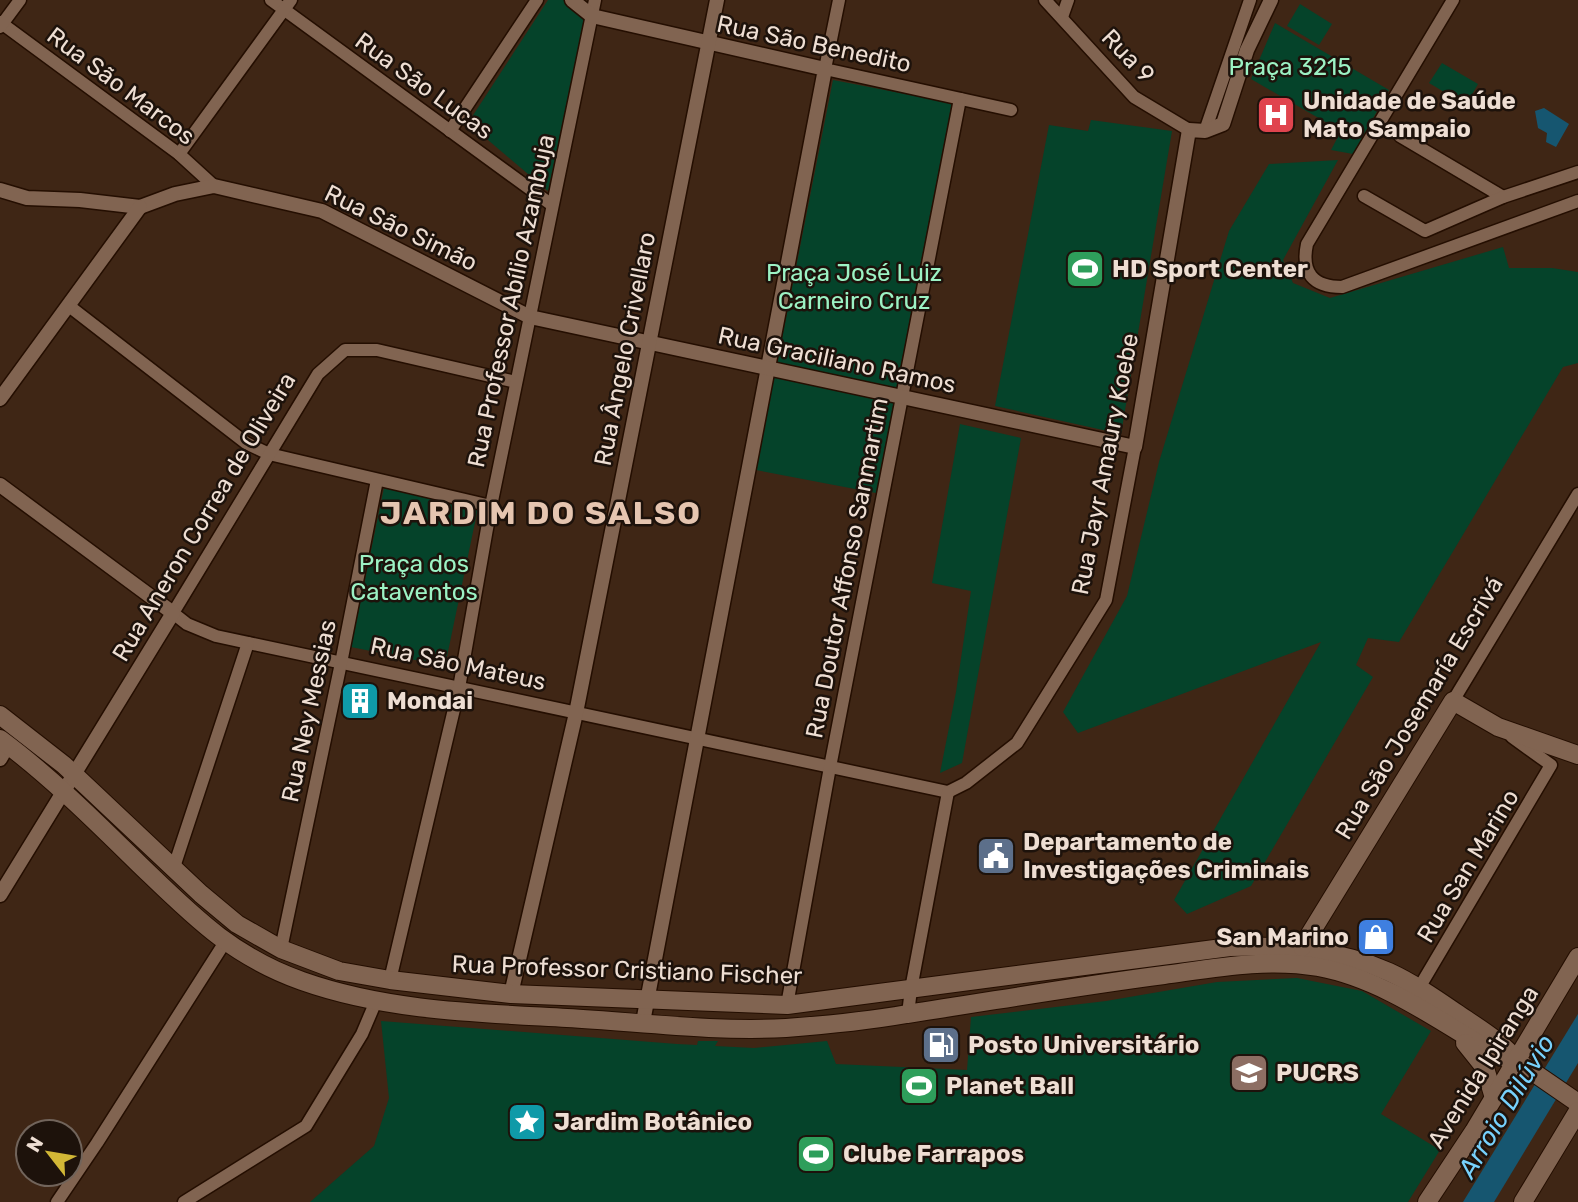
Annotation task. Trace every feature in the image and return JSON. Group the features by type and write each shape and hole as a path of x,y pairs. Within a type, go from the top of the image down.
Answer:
{"main road":[{"path":"1453,701 1499,727 1578,755"},
{"name":"Rua São Josemaría Escrivá","path":"1298,955 1453,701"},
{"name":"Rua Professor Cristiano Fischer","path":"0,715 73,773 237,924 281,949 339,971 390,980 511,994 787,1005 1230,947 1356,960 1388,971 1419,988 1504,1045 1522,1065"},
{"name":"Rua Professor Cristiano Fischer","path":"3,748 63,791 196,919 225,942 300,980 376,1001 410,1007 730,1028 785,1028 908,1014 1298,955 1378,986 1499,1056 1522,1065 1573,1099"},
{"path":"139,863 153,847"},
{"name":"Avenida Ipiranga","path":"1427,1202 1494,1098 1522,1065 1578,957"},
{"path":"995,978 997,999"},
{"path":"1452,1029 1485,1068 1494,1098"},
{"path":"1522,1202 1578,1111"}],"street":[{"path":"1,24 20,0"},
{"name":"Rua São Lucas","path":"271,0 288,5 450,131 552,205"},
{"path":"450,131 537,0"},
{"name":"Rua São Benedito","path":"572,0 592,16 1011,110"},
{"name":"Rua Professor Abílio Azambuja","path":"390,980 459,688 491,506 595,0"},
{"name":"Rua Ângelo Crivellaro","path":"511,994 576,713 717,0"},
{"path":"643,1022 839,0"},
{"name":"Rua 9","path":"1045,0 1134,97 1189,130"},
{"path":"1062,17 1068,0"},
{"path":"1205,131 1250,0"},
{"path":"1189,130 1205,131 1223,124 1247,50 1271,0"},
{"path":"1453,0 1307,244 1304,260 1312,277 1326,286 1342,286 1578,201"},
{"path":"179,154 288,5"},
{"name":"Rua São Marcos","path":"1,24 179,154 214,186"},
{"name":"Rua Doutor Affonso Sanmartim","path":"787,1005 830,767 960,99"},
{"name":"Rua Jayr Amaury Koebe","path":"948,792 966,783 1017,743 1106,600 1189,130"},
{"path":"1400,136 1503,197"},
{"path":"1364,196 1425,231 1503,197 1578,172"},
{"name":"Rua São Simão","path":"0,190 27,198 80,200 140,207 175,194 214,186 322,211 530,317"},
{"path":"0,399 140,207"},
{"path":"69,306 246,443 269,454 491,506"},
{"name":"Rua Graciliano Ramos","path":"530,317 1135,447"},
{"name":"Rua Aneron Correa de Oliveira","path":"0,895 318,374 345,350 377,350 516,382"},
{"name":"Rua Ney Messias","path":"281,949 377,480"},
{"name":"Rua São Mateus","path":"0,485 187,624 216,636 948,792"},
{"name":"Rua São Josemaría Escrivá","path":"1453,701 1578,494"},
{"path":"174,867 248,643"},
{"name":"Rua San Marino","path":"1419,988 1551,765 1499,727"},
{"path":"908,1014 948,792"},
{"path":"57,1202 225,942"},
{"path":"184,1202 306,1126 362,1034 376,1001"}],"green space":[{"path":"548,0 564,0 585,17 548,191 468,123"},
{"path":"1300,4 1332,24 1319,45 1287,26"},
{"name":"Praça 3215","path":"1275,23 1389,90 1353,154 1331,150 1341,131 1251,79"},
{"path":"1442,63 1478,84 1466,105 1429,83"},
{"name":"Praça José Luiz Carneiro Cruz","path":"833,80 952,103 876,493 756,470"},
{"name":"HD Sport Center","path":"1091,120 1172,131 1121,434 995,406 1049,125 1088,131"},
{"path":"1338,160 1283,260 1293,283 1330,298 1503,247 1509,268 1552,268 1578,272 1578,363 1563,367 1399,642 1368,638 1356,665 1373,677 1251,886 1187,914 1174,900 1321,642 1078,733 1063,712 1127,596 1159,462 1229,231 1269,164"},
{"path":"960,424 1021,438 962,763 940,773 956,692 971,591 932,583"},
{"name":"Praça dos Cataventos","path":"384,488 478,508 445,666 351,647"},
{"path":"1297,978 1362,991 1431,1031 1381,1114 1440,1150 1408,1202 310,1202 374,1146 389,1098 381,1021 677,1044 697,1045 698,1041 718,1041 715,1046 754,1048 827,1041 836,1064 967,1070 971,1017 1106,1001 1217,982"}],"water":[{"path":"1544,108 1569,124 1556,147 1546,142 1547,133 1538,128 1535,111"},
{"name":"Arroio Dilúvio","path":"1578,1014 1578,1063 1494,1202 1463,1202"}],"place":[{"name":"Unidade de Saúde Mato Sampaio","path":"1276,115"},
{"name":"HD Sport Center","path":"1085,269"},
{"name":"Mondai","path":"360,701"},
{"name":"Departamento de Investigações Criminais","path":"996,856"},
{"name":"San Marino","path":"1376,937"},
{"name":"Posto Universitário","path":"941,1045"},
{"name":"PUCRS","path":"1249,1073"},
{"name":"Planet Ball","path":"919,1086"},
{"name":"Jardim Botânico","path":"527,1122"},
{"name":"Clube Farrapos","path":"816,1154"}],"district":[{"name":"JARDIM DO SALSO","path":"541,513"}]}
